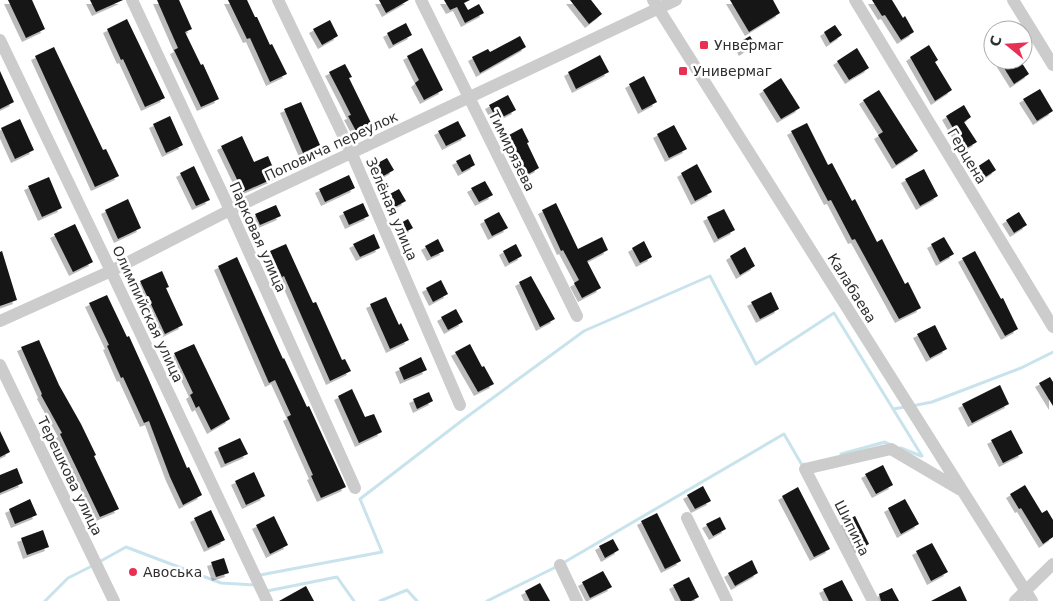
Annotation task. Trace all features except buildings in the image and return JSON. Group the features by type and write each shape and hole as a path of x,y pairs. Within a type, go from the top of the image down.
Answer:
{"street":[{"name":"Парковая улица","path":"132,0 230,210 355,488"},
{"name":"Зелёная улица","path":"278,0 352,154 460,405"},
{"name":"Тимирязева","path":"421,0 577,316"},
{"name":"Поповича переулок","path":"0,321 112,270 230,210 352,154 656,4 676,0"},
{"name":"Герцена","path":"855,0 1053,327"},
{"path":"1013,0 1053,65"},
{"name":"Калабаева","path":"656,4 1029,596"},
{"name":"Олимпийская улица","path":"0,40 112,270 267,601"},
{"name":"Терешкова улица","path":"0,364 114,601"},
{"name":"Шипина","path":"873,601 805,469 891,449 962,491"},
{"path":"686,518 727,601"},
{"path":"1015,601 1029,596 1053,564"},
{"path":"560,565 577,601"}],"waterway":[{"path":"260,575 382,552 360,499 464,419 584,331 710,276 756,364 834,313 922,456"},
{"path":"912,406 932,402 1021,368 1053,352"},
{"path":"893,409 905,407"},
{"path":"563,563 784,434 802,465 804,464"},
{"path":"841,454 885,442 891,445"},
{"path":"901,448 921,456"},
{"path":"99,562 126,547 221,583 255,585"},
{"path":"45,601 68,578 94,565"},
{"path":"487,601 558,566"},
{"path":"267,591 337,577 354,601"},
{"path":"380,601 407,590 417,601"}],"place":[{"name":"Унвермаг","path":"704,45"},
{"name":"Универмаг","path":"683,71"},
{"name":"Авоська","path":"133,572"}]}
